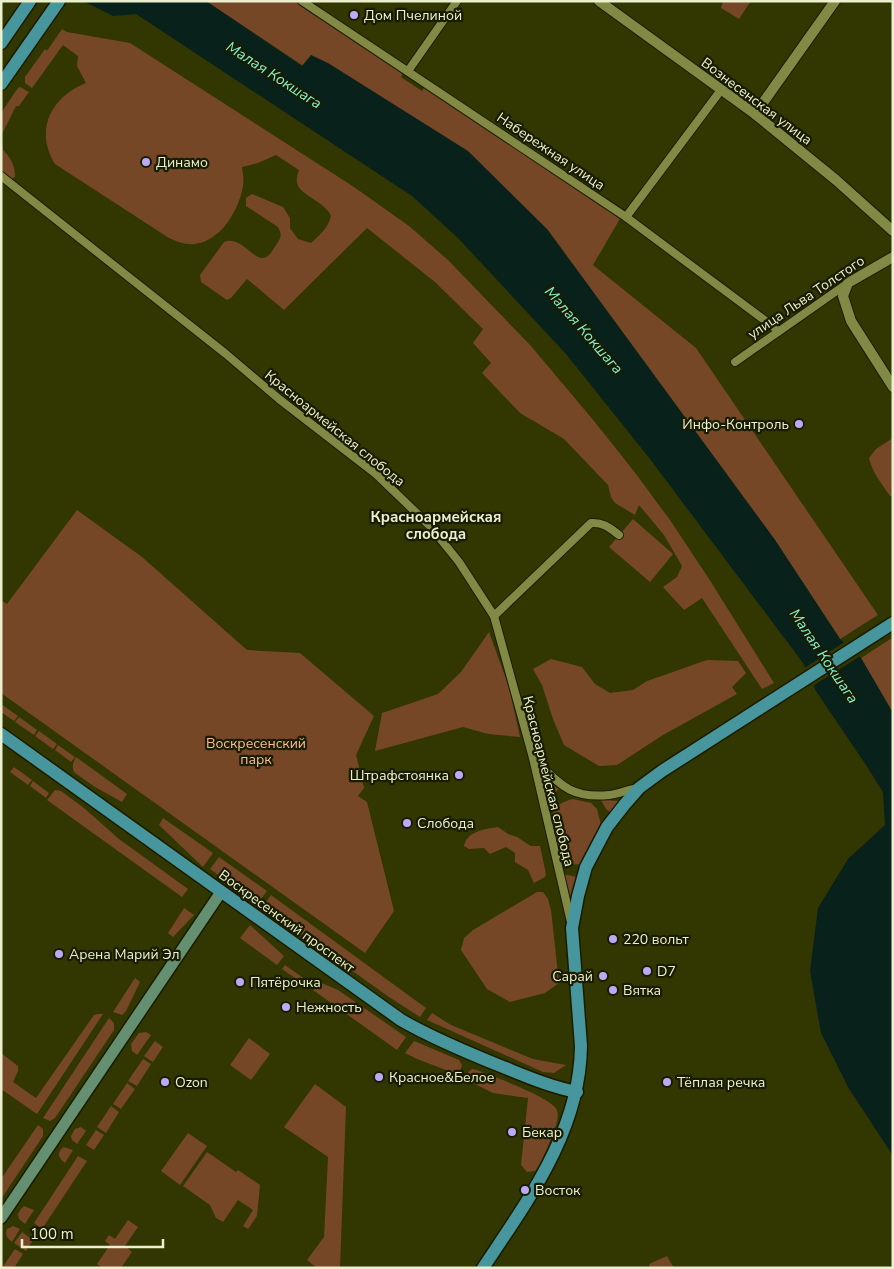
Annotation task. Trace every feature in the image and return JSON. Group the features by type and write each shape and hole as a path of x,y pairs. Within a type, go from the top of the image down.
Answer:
{"main road":[{"path":"1,43 30,1"},
{"path":"1,84 59,1"},
{"path":"483,1268 540,1181 554,1154 577,1092 581,1064 581,1046 572,928 586,867 607,827 639,788 662,771 893,623"},
{"name":"Воскресенский проспект","path":"1,734 401,1020 418,1030 469,1053 546,1084 577,1092"},
{"path":"1,1218 221,892"}],"street":[{"name":"Набережная улица","path":"302,1 626,217 779,331"},
{"path":"408,71 457,1"},
{"name":"Вознесенская улица","path":"599,1 755,114 836,180 893,231"},
{"path":"755,114 836,1"},
{"path":"626,217 721,90"},
{"name":"Красноармейская слобода","path":"1,176 218,347 279,399 376,474 430,526 457,559 494,616 533,758 572,928"},
{"name":"улица Льва Толстого","path":"735,362 848,283 893,257"},
{"path":"848,283 842,296 845,308 851,321 893,387"},
{"path":"494,616 591,523 598,522 607,526 619,536"},
{"path":"533,758 569,791 593,796 610,795 639,788"}],"green space":[{"path":"206,1 298,1 404,71 401,77 422,91 426,85 621,217 593,265 696,348 878,615 840,639 775,540 547,229"},
{"path":"723,1 751,1 739,19 721,8"},
{"path":"62,29 67,32 130,43 354,187 409,226 448,260 531,346 633,470 670,520 774,683 762,689 702,598 684,610 663,587 677,577 682,566 664,535 639,505 635,515 615,503 611,497 608,485 564,439 520,413 482,373 491,363 473,343 483,329 435,282 367,228 284,310 247,279 231,298 227,300 201,282 200,275 224,242 237,242 259,257 264,258 269,255 279,240 281,235 278,227 246,206 246,198 252,194 283,207 290,218 290,228 298,239 311,243 323,231 331,216 323,206 299,187 297,179 299,170 276,155 258,163 242,167 243,186 233,214 221,231 213,237 204,242 192,244 182,243 169,238 55,164 46,139 46,127 55,106 63,97 86,83 77,66 78,56 63,45 32,88 25,83 25,77 45,49 47,51"},
{"path":"20,87 29,92 19,106 16,106 2,134 3,150 10,159 14,169 15,177 11,179 1,170 1,113"},
{"path":"893,438 893,496 890,496 875,473 869,458 876,449"},
{"name":"Воскресенский парк","path":"77,510 142,557 247,650 300,653 374,716 356,755 364,788 358,796 367,802 394,911 365,953 1,693 1,600 7,604"},
{"path":"633,519 673,554 650,582 609,547"},
{"path":"489,632 509,687 520,737 488,734 463,727 375,751 382,713 438,694 461,672"},
{"path":"893,639 893,713 861,658"},
{"path":"551,659 582,667 595,684 610,693 633,690 647,681 707,660 738,661 746,673 732,687 737,694 663,735 617,765 599,766 564,745 542,685 533,669"},
{"path":"1,704 18,716 14,721 1,712"},
{"path":"19,717 37,730 34,735 15,722"},
{"path":"39,731 57,744 53,749 35,736"},
{"path":"58,745 75,757 71,762 55,750"},
{"path":"76,757 127,794 122,802 75,773 73,765"},
{"path":"14,767 32,780 28,785 10,772"},
{"path":"542,774 552,785 559,789 547,800"},
{"path":"33,781 49,793 46,798 30,786"},
{"path":"55,790 61,791 84,808 119,839 188,889 182,897 47,800"},
{"path":"573,799 591,803 597,809 601,825 581,864 570,863 561,856 552,821 552,814 556,808 562,803"},
{"path":"601,800 619,801 610,812"},
{"path":"163,818 213,853 203,867 159,825"},
{"path":"498,827 531,846 540,846 545,877 534,883 528,870 515,862 515,853 506,847 490,854 484,848 469,849 464,846 473,834"},
{"path":"219,857 267,891 258,903 210,869"},
{"path":"563,874 577,877 571,902"},
{"path":"537,892 543,892 548,899 551,910 559,983 545,993 510,1002 487,989 461,950 464,938 473,930"},
{"path":"271,895 426,1008 420,1017 263,907"},
{"path":"184,908 194,915 173,937 168,933"},
{"path":"250,925 284,956 277,965 240,938"},
{"path":"285,965 309,982 306,986 282,969"},
{"path":"135,978 140,982 126,1011 122,1015 113,1012"},
{"path":"319,982 338,990 406,1037 397,1050 313,990"},
{"path":"432,1013 451,1025 533,1059 566,1065 554,1073 543,1072 427,1020"},
{"path":"103,1014 37,1114 1,1089 1,1053 18,1066 13,1082 36,1098 94,1015"},
{"path":"109,1018 114,1023 114,1030 55,1118 50,1121 43,1118"},
{"path":"146,1032 151,1035 137,1055 132,1051 131,1044 139,1033"},
{"path":"249,1038 270,1054 251,1080 230,1065"},
{"path":"155,1041 163,1047 153,1062 144,1056"},
{"path":"414,1041 459,1060 462,1065 459,1075 405,1053"},
{"path":"143,1059 151,1064 137,1086 128,1081"},
{"path":"472,1069 533,1093 557,1110 558,1117 555,1128 544,1156 535,1171 527,1172 521,1165 528,1098 493,1093 469,1081 467,1073"},
{"path":"127,1083 135,1089 121,1109 113,1104"},
{"path":"315,1084 346,1107 340,1268 317,1268 307,1260 324,1237 328,1157 284,1127"},
{"path":"111,1106 119,1112 106,1133 97,1127"},
{"path":"38,1125 43,1129 43,1136 1,1199 1,1179"},
{"path":"81,1127 86,1131 77,1144 72,1140 71,1136 75,1129"},
{"path":"96,1130 104,1135 94,1150 86,1145"},
{"path":"188,1133 207,1146 180,1185 161,1171"},
{"path":"64,1147 73,1150 65,1163 59,1155"},
{"path":"207,1152 236,1172 238,1170 260,1185 257,1216 248,1229 243,1226 253,1210 238,1200 223,1222 216,1218 210,1205 183,1186"},
{"path":"78,1156 87,1161 42,1229 34,1223"},
{"path":"24,1206 34,1210 25,1224 19,1219 18,1214"},
{"path":"128,1220 138,1227 125,1246 132,1252 121,1268 102,1268 97,1264 110,1245 105,1241 109,1235 115,1239"},
{"path":"13,1226 20,1229 12,1242 6,1233 7,1229"},
{"path":"22,1232 33,1240 26,1251 14,1243"},
{"path":"15,1249 23,1254 14,1268 2,1268"},
{"path":"667,1256 674,1268 650,1268 649,1264"}],"water":[{"name":"Малая Кокшага","path":"83,1 206,1 302,66 311,55 328,63 468,151 547,229 775,540 840,639 861,658 893,713 893,1156 848,1087 821,1033 810,971 818,908 848,859 885,825 883,792 816,691 803,663 650,459 566,354 458,238 412,196 136,14 113,16"}],"pier":[{"path":"846,641 862,655 811,687 803,669"}],"place":[{"name":"Дом Пчелиной","path":"354,15"},
{"name":"Динамо","path":"146,162"},
{"name":"Инфо-Контроль","path":"799,424"},
{"name":"Штрафстоянка","path":"459,775"},
{"name":"Слобода","path":"407,823"},
{"name":"220 вольт","path":"613,939"},
{"name":"Арена Марий Эл","path":"59,954"},
{"name":"D7","path":"647,971"},
{"name":"Сарай","path":"603,976"},
{"name":"Пятёрочка","path":"240,982"},
{"name":"Вятка","path":"613,990"},
{"name":"Нежность","path":"286,1007"},
{"name":"Красное&Белое","path":"379,1077"},
{"name":"Ozon","path":"165,1082"},
{"name":"Тёплая речка","path":"667,1082"},
{"name":"Бекар","path":"512,1132"},
{"name":"Восток","path":"525,1190"}],"district":[{"name":"Красноармейская слобода","path":"436,526"}]}
